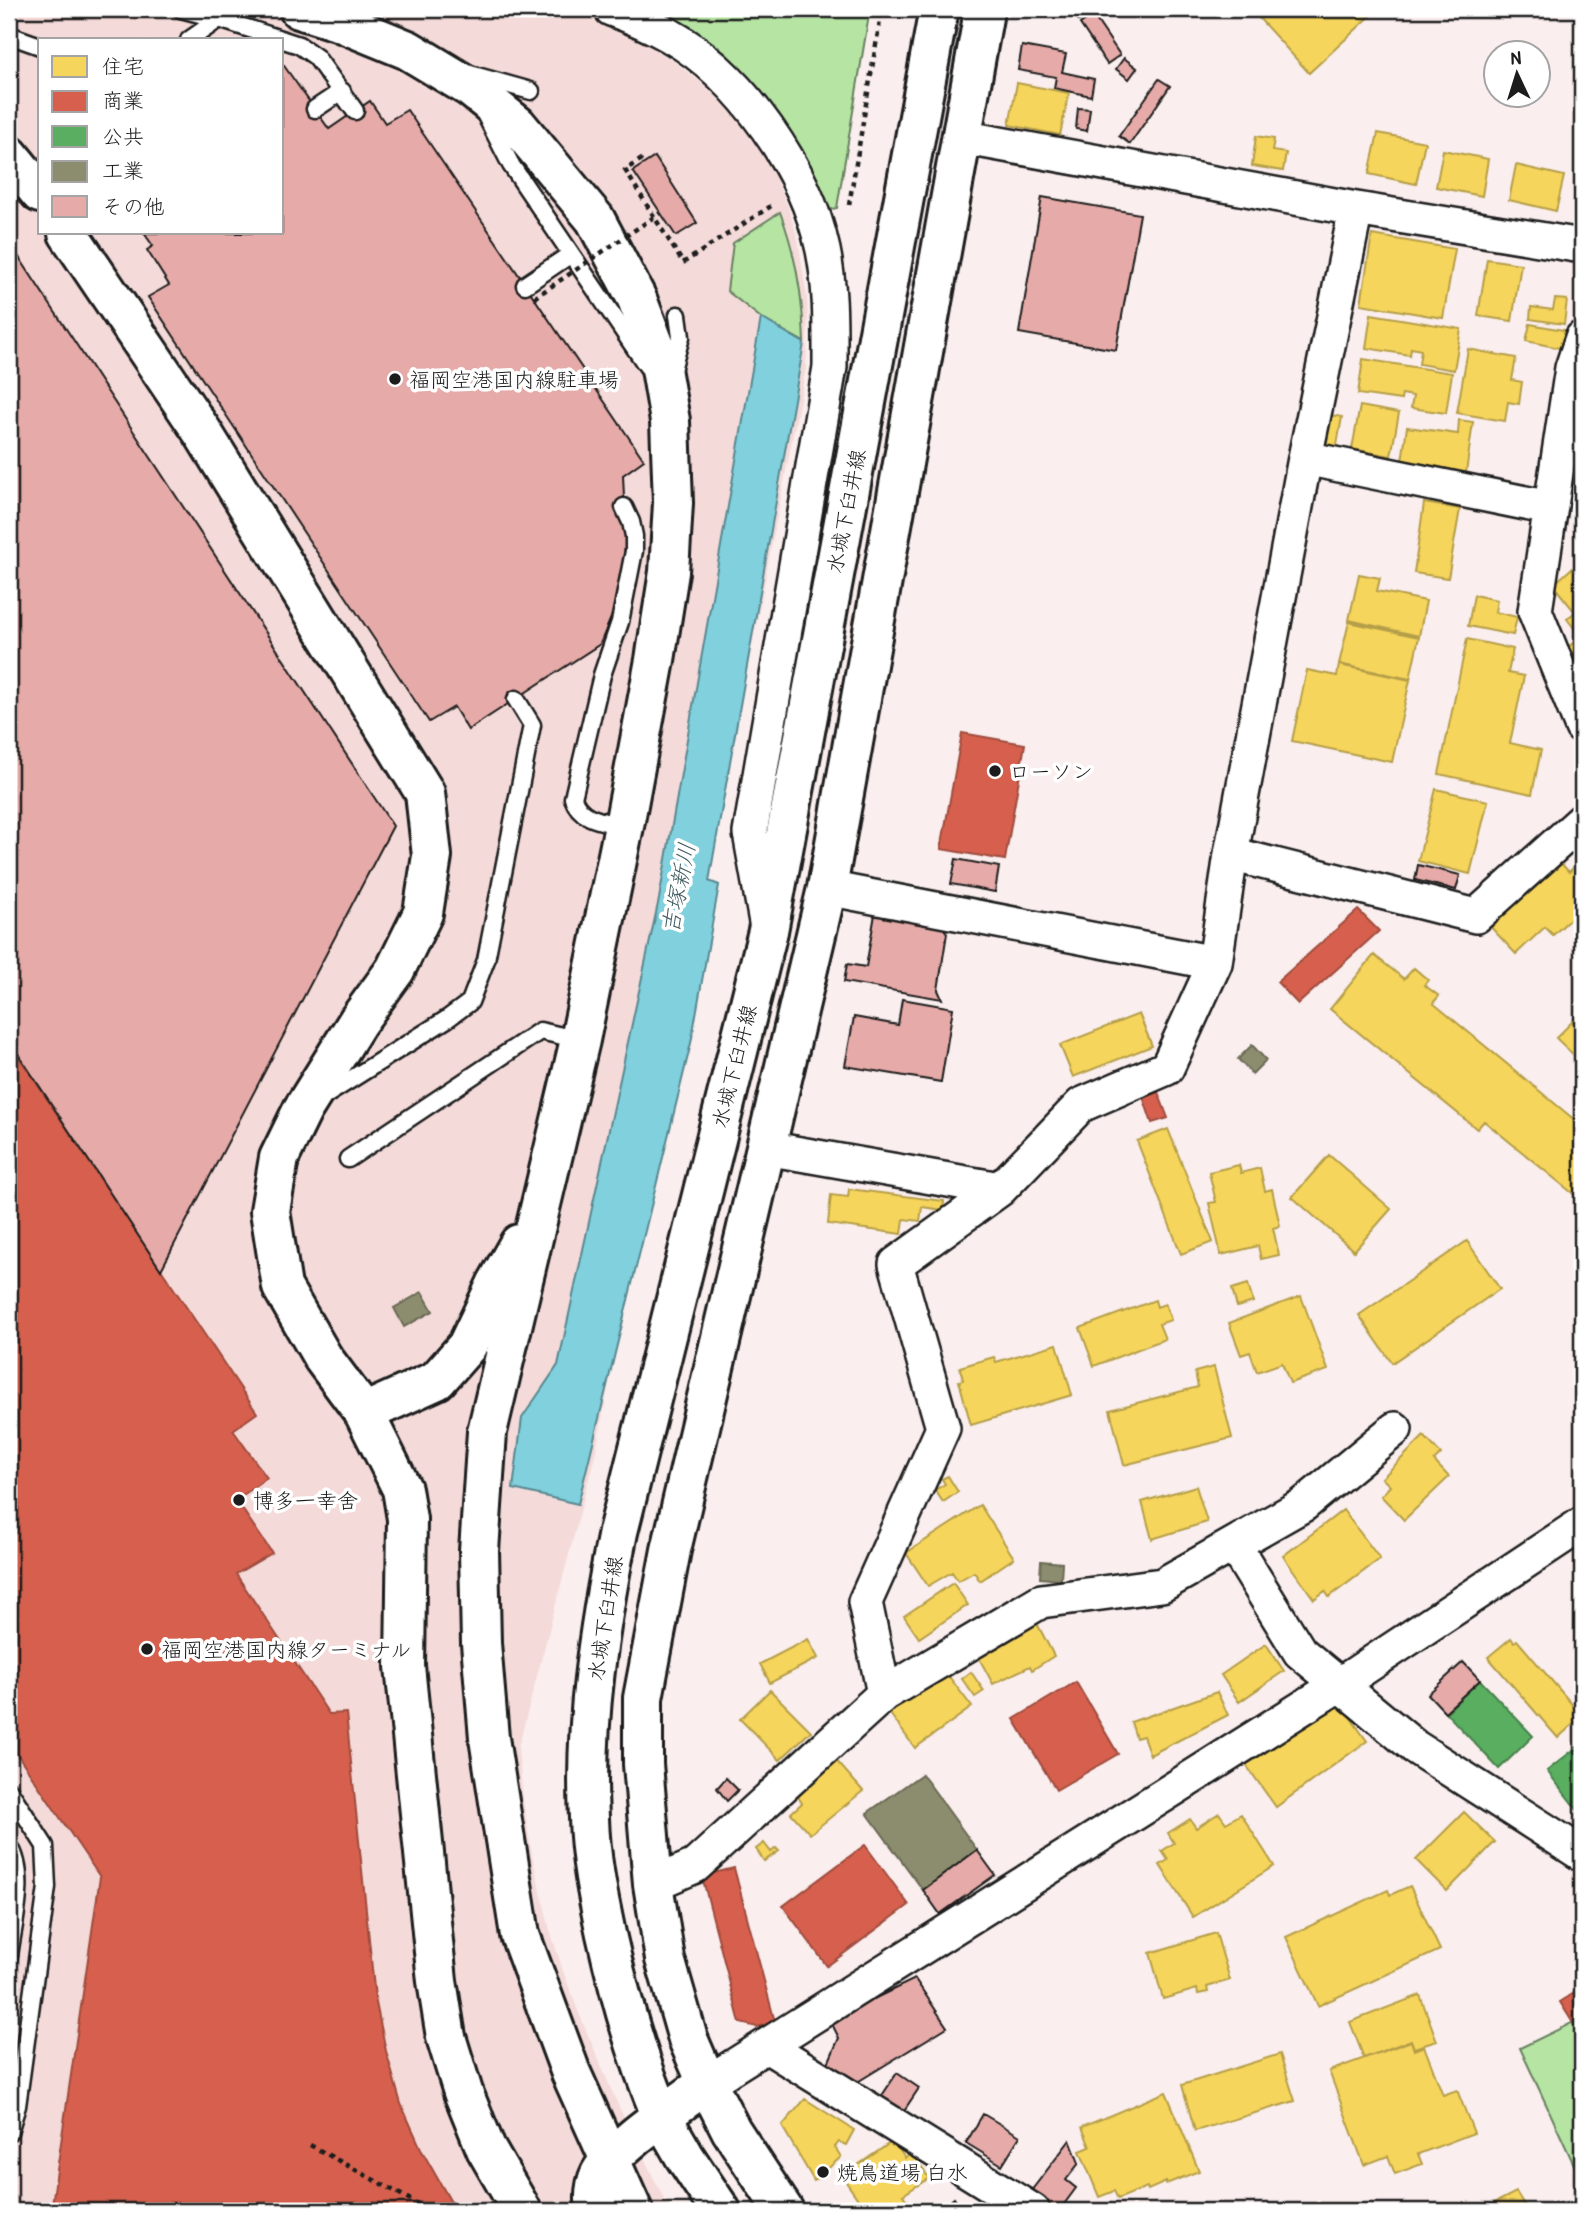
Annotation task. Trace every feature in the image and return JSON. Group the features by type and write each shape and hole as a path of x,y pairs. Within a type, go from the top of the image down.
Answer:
{"street":[{"path":"299,9 337,21 408,50 471,88 517,125 595,219 638,299 659,357 670,421 673,503 668,572 655,660 580,1040 486,1432 479,1551 481,1643 489,1738 520,1935 571,2073 634,2211"},
{"path":"611,9 671,36 695,52 741,95 768,127 798,180 816,225 827,271 831,367 750,833 768,931"},
{"name":"水城下臼井線","path":"720,2211 662,2117 644,2074 618,1988 598,1894 589,1819 590,1723 601,1617 618,1532 768,931 939,9"},
{"path":"784,2211 731,2130 707,2083 688,2039 665,1959 653,1884 642,1763 643,1698 671,1550 827,888 983,17 982,9"},
{"path":"961,137 1356,209 1582,246"},
{"path":"884,1694 865,1602 943,1429 897,1264 1000,1189 1081,1105 1167,1068 1216,963 1231,854 1305,458 1356,209"},
{"path":"69,234 203,433 425,793 432,856 423,913 396,970 358,1021 303,1109 279,1158 270,1212 282,1287 323,1358 364,1413 402,1489 407,1519 405,1666 437,1981 446,2037 463,2092 486,2149 522,2211"},
{"path":"1582,338 1572,368 1535,611 1582,727"},
{"path":"1305,458 1550,508"},
{"path":"1231,854 1476,916 1582,821"},
{"path":"827,888 1216,963"},
{"path":"766,1148 1000,1189"},
{"path":"364,1413 437,1380 467,1346 497,1283 542,1203"},
{"path":"653,1884 695,1866 884,1694 1041,1601 1162,1585 1303,1505 1395,1429"},
{"path":"596,2211 594,2196 599,2176 611,2158 707,2083 1340,1684 1582,1524"},
{"path":"1234,1545 1300,1652 1415,1747 1582,1853"},
{"path":"767,2046 1033,2211"}],"lane":[{"path":"181,9 277,38"},
{"path":"192,38 219,19"},
{"path":"9,35 38,45"},
{"path":"284,40 299,45 316,57 355,111"},
{"path":"434,65 531,90"},
{"path":"471,88 511,165 665,392"},
{"path":"315,109 342,91"},
{"path":"530,291 571,254"},
{"path":"665,392 681,337 678,315"},
{"path":"624,507 635,536 634,551 620,622 602,675 573,798 576,807 592,819 624,826"},
{"path":"303,1109 470,1002 486,960 532,725 516,699"},
{"path":"348,1158 540,1031 580,1040"},
{"path":"9,1790 45,1846 47,1887 17,2106 9,2132"},
{"path":"9,1845 15,1855 18,1885 9,1956"}],"path":[{"path":"849,206 882,9"},
{"path":"642,159 625,170 683,262 776,202"},
{"path":"530,291 660,213"},
{"path":"310,2145 431,2211"}],"shaded area":[{"path":"9,9 577,9 655,47 707,87 732,113 755,142 774,175 798,239 807,297 806,368 595,1455 518,1748 532,1856 563,1971 617,2103 670,2211 9,2211"}],"green space":[{"path":"654,9 870,9 837,208 825,211"},
{"path":"780,212 798,276 804,342 761,318 727,291 733,243"},
{"path":"1582,2018 1582,2182 1520,2048"}],"water":[{"name":"吉塚新川","path":"761,318 804,343 709,881 719,885 691,1043 578,1504 513,1489 522,1418 558,1365 659,899"}],"building: 住宅":[{"path":"1267,9 1378,9 1309,73 1258,17"},
{"path":"1017,83 1069,93 1060,135 1009,125"},
{"path":"1378,133 1425,142 1416,184 1369,174"},
{"path":"1256,136 1274,139 1272,151 1286,153 1283,171 1252,166"},
{"path":"1443,150 1488,159 1482,196 1436,187"},
{"path":"1516,165 1564,176 1556,211 1509,200"},
{"path":"1372,235 1455,249 1443,318 1361,304"},
{"path":"1487,259 1521,264 1512,321 1478,316"},
{"path":"1555,299 1567,300 1564,324 1530,319 1531,307 1553,310"},
{"path":"1371,314 1461,329 1454,370 1419,364 1421,350 1411,348 1410,355 1366,348"},
{"path":"1530,324 1569,331 1564,349 1526,341"},
{"path":"1468,349 1516,358 1512,380 1522,382 1519,404 1508,402 1505,421 1457,413"},
{"path":"1363,359 1452,373 1446,413 1411,408 1413,396 1402,394 1401,400 1358,394"},
{"path":"1360,406 1399,413 1391,456 1352,449"},
{"path":"1325,414 1342,417 1335,456 1317,453"},
{"path":"1459,420 1473,422 1466,473 1401,468 1407,427 1458,434"},
{"path":"1424,503 1460,509 1448,578 1414,573"},
{"path":"1572,568 1582,578 1582,664 1568,647 1581,637 1567,619 1575,612 1553,585"},
{"path":"1359,574 1380,578 1377,591 1426,601 1419,636 1349,620"},
{"path":"1474,595 1497,600 1495,612 1517,617 1513,635 1468,626"},
{"path":"1349,622 1419,637 1410,679 1339,664"},
{"path":"1467,639 1513,649 1508,673 1524,676 1510,743 1541,750 1532,794 1439,774"},
{"path":"1339,665 1410,680 1392,762 1292,741 1307,670 1337,676"},
{"path":"1436,789 1488,801 1470,874 1418,861"},
{"path":"1556,858 1569,872 1574,867 1582,875 1582,908 1553,935 1545,927 1516,954 1486,922"},
{"path":"1374,955 1404,979 1414,968 1428,980 1424,985 1439,996 1433,1003 1582,1126 1582,1201 1484,1121 1477,1129 1330,1009"},
{"path":"1582,1012 1582,1063 1556,1038"},
{"path":"1139,1014 1152,1046 1073,1077 1060,1045"},
{"path":"1168,1129 1213,1242 1181,1254 1137,1141"},
{"path":"1329,1155 1391,1209 1354,1251 1292,1197"},
{"path":"1239,1165 1241,1173 1260,1168 1265,1191 1272,1189 1280,1226 1273,1228 1279,1255 1261,1259 1258,1246 1221,1255 1209,1203 1216,1202 1209,1172"},
{"path":"849,1189 944,1201 943,1210 922,1207 920,1221 904,1219 902,1234 828,1224 831,1195 848,1197"},
{"path":"1467,1241 1500,1289 1392,1363 1359,1315"},
{"path":"1248,1284 1253,1302 1237,1307 1232,1289"},
{"path":"1301,1296 1328,1370 1290,1383 1282,1363 1257,1372 1250,1352 1241,1355 1229,1323"},
{"path":"1155,1300 1157,1307 1165,1304 1171,1320 1159,1324 1165,1339 1094,1366 1080,1328"},
{"path":"1057,1344 1072,1395 971,1425 959,1381 963,1380 960,1367 994,1357 996,1362"},
{"path":"1214,1367 1232,1438 1124,1465 1110,1410 1198,1387 1195,1372"},
{"path":"1424,1436 1441,1454 1434,1461 1449,1477 1404,1520 1381,1496 1390,1486 1382,1478"},
{"path":"948,1476 958,1492 943,1502 935,1490 945,1484 942,1479"},
{"path":"1196,1486 1207,1522 1152,1539 1142,1502"},
{"path":"980,1505 1014,1558 980,1581 974,1572 958,1581 952,1572 928,1586 906,1553"},
{"path":"1343,1510 1380,1559 1329,1597 1325,1591 1314,1599 1283,1556"},
{"path":"953,1583 968,1605 919,1638 904,1616"},
{"path":"1031,1612 1054,1656 1032,1670 1030,1666 993,1684 973,1647"},
{"path":"1511,1638 1514,1642 1517,1640 1582,1716 1558,1738 1488,1657"},
{"path":"808,1639 818,1658 770,1683 760,1664"},
{"path":"1266,1644 1284,1671 1239,1702 1221,1675"},
{"path":"944,1670 972,1707 915,1748 888,1711"},
{"path":"971,1672 984,1691 975,1697 962,1679"},
{"path":"770,1690 811,1731 780,1760 740,1719"},
{"path":"1217,1692 1228,1715 1150,1755 1143,1736 1136,1738 1131,1722"},
{"path":"1338,1700 1367,1741 1276,1807 1246,1765"},
{"path":"834,1758 863,1791 810,1834 791,1813 802,1803 796,1794"},
{"path":"1464,1812 1495,1842 1447,1891 1416,1860"},
{"path":"1219,1813 1226,1823 1241,1814 1274,1866 1193,1917 1160,1865 1168,1860 1162,1851 1174,1843 1168,1833 1190,1819 1196,1828"},
{"path":"764,1843 771,1852 776,1848 779,1851 764,1861 756,1849"},
{"path":"1410,1886 1440,1950 1318,2006 1286,1937 1388,1890 1390,1895"},
{"path":"1216,1933 1230,1980 1207,1987 1208,1992 1198,1994 1197,1989 1163,1999 1150,1953"},
{"path":"1420,1995 1437,2041 1414,2048 1411,2040 1364,2058 1350,2022"},
{"path":"1411,2041 1414,2050 1424,2046 1443,2095 1457,2090 1474,2133 1418,2154 1422,2164 1395,2174 1388,2156 1364,2165 1329,2071"},
{"path":"1280,2054 1295,2101 1195,2131 1182,2085"},
{"path":"1166,2092 1199,2171 1118,2199 1114,2191 1099,2197 1080,2151 1090,2147 1082,2127"},
{"path":"805,2099 854,2130 846,2145 839,2142 835,2147 841,2157 814,2181 782,2126"},
{"path":"893,2141 905,2158 912,2154 929,2178 903,2195 908,2202 895,2211 866,2211 842,2176"},
{"path":"1516,2192 1528,2211 1479,2211"}],"building: 商業":[{"path":"1582,185 1582,223 1575,222"},
{"path":"962,733 1025,744 1005,860 941,849"},
{"path":"1358,910 1379,931 1298,1004 1277,982"},
{"name":"福岡空港国内線ターミナル","path":"9,1042 257,1413 233,1430 267,1478 236,1500 272,1553 236,1574 329,1714 346,1713 375,1998 386,2051 401,2104 422,2151 456,2211 51,2211 100,1877 9,1742"},
{"path":"1158,1092 1168,1118 1152,1123 1143,1097"},
{"path":"1076,1682 1118,1754 1056,1790 1014,1719"},
{"path":"865,1845 909,1905 827,1966 783,1906"},
{"path":"734,1868 775,2022 757,2027 740,2023 702,1876"},
{"path":"1582,1988 1582,2028 1578,2031 1560,2002"}],"building: 公共":[{"path":"1480,1680 1533,1736 1499,1769 1446,1713"},
{"path":"1582,1743 1582,1816 1547,1771"}],"building: 工業":[{"path":"1252,1045 1266,1060 1252,1074 1238,1059"},
{"path":"422,1292 433,1311 404,1327 394,1308"},
{"path":"1041,1561 1062,1563 1061,1580 1040,1578"},
{"path":"922,1774 977,1850 923,1890 867,1813"}],"building: その他":[{"path":"1069,9 1088,9 1091,12 1079,21"},
{"path":"1093,15 1120,55 1107,64 1080,24"},
{"path":"1022,46 1066,54 1062,72 1094,79 1091,96 1054,88 1056,77 1018,70"},
{"path":"1124,58 1137,68 1129,79 1116,69"},
{"name":"福岡空港国内線駐車場","path":"284,66 329,129 370,101 385,123 407,110 644,460 623,475 626,540 618,601 600,644 468,730 454,707 429,722 148,297 169,285 147,250 153,246 145,234 284,234"},
{"path":"1159,79 1170,86 1130,144 1119,136"},
{"path":"1078,108 1090,109 1087,131 1076,129"},
{"path":"655,157 697,223 676,236 633,171"},
{"path":"1042,197 1140,214 1116,350 1019,333"},
{"path":"9,242 393,826 161,1270 9,1040"},
{"path":"956,859 999,867 995,892 951,884"},
{"path":"1418,865 1460,875 1456,890 1415,880"},
{"path":"875,914 941,925 947,933 938,990 942,999 844,982 847,964 866,967"},
{"path":"902,999 953,1008 941,1082 845,1066 854,1017 898,1025"},
{"path":"1463,1662 1480,1680 1445,1712 1428,1694"},
{"path":"726,1778 738,1790 727,1801 717,1788"},
{"path":"977,1850 995,1875 940,1914 923,1890"},
{"path":"915,1979 947,2027 859,2081 823,2075 839,2038 830,2020"},
{"path":"897,2073 919,2088 901,2115 879,2100"},
{"path":"983,2114 1020,2136 1002,2165 966,2143"},
{"path":"1070,2140 1079,2163 1066,2180 1076,2188 1057,2211 1031,2191"},
{"path":"954,2198 963,2211 939,2211"}],"place":[{"name":"福岡空港国内線駐車場","path":"395,379"},
{"name":"ローソン","path":"995,771"},
{"name":"博多一幸舍","path":"239,1500"},
{"name":"福岡空港国内線ターミナル","path":"147,1649"},
{"name":"焼鳥道場 白水","path":"823,2172"}]}
